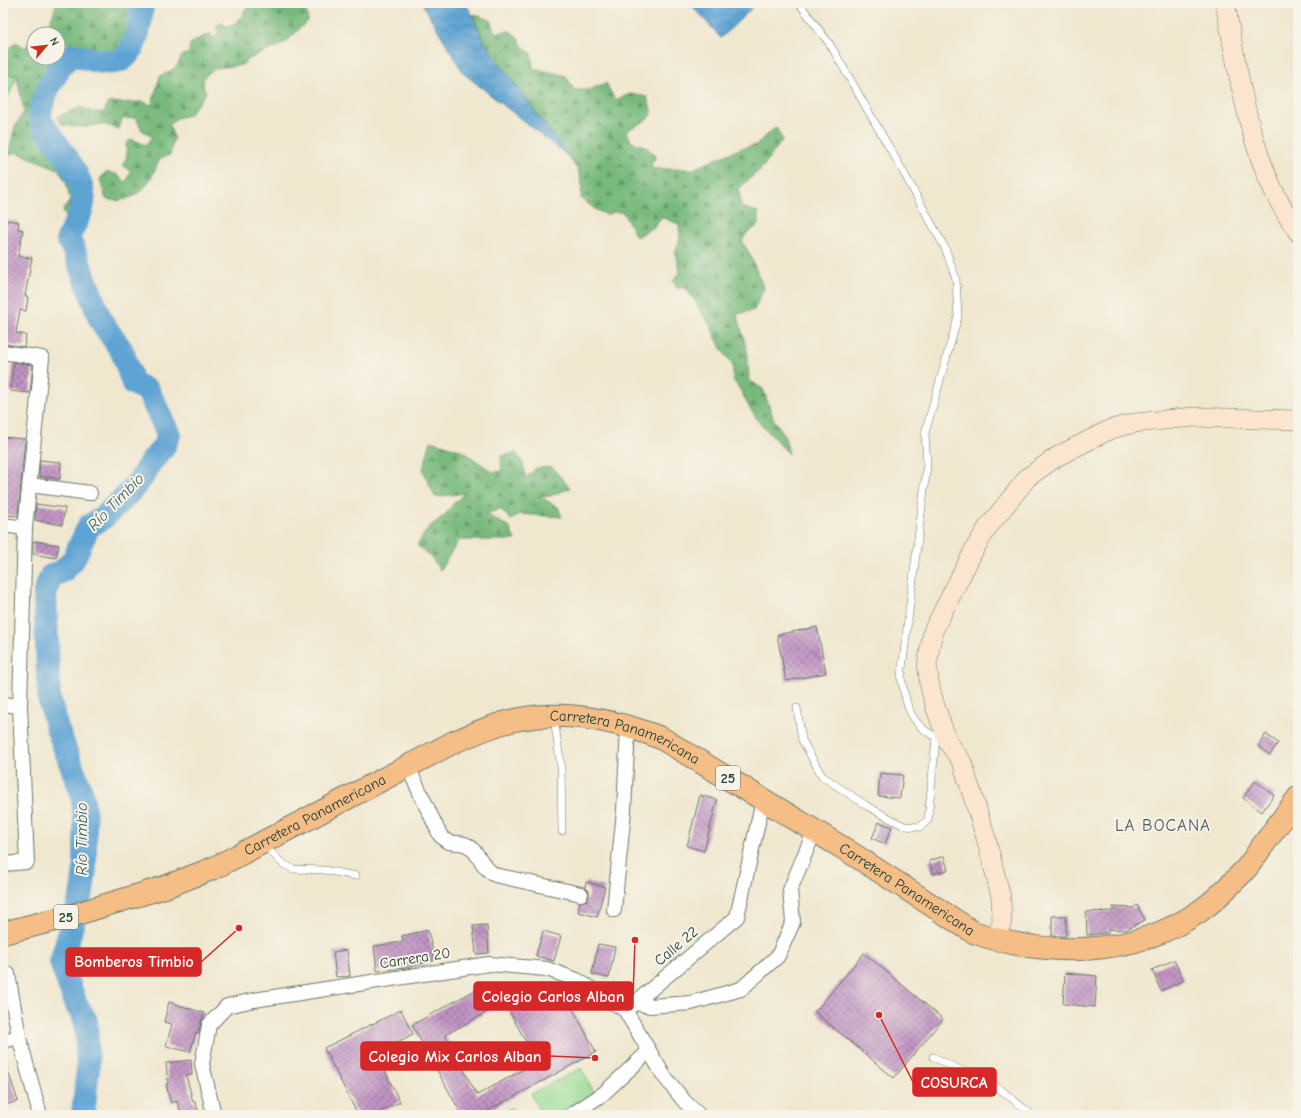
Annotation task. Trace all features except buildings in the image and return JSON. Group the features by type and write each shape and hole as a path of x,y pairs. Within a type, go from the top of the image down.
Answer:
{"highway":[{"name":"Carretera Panamericana","path":"13,930 70,916 165,887 214,868 263,844 454,742 487,728 521,719 554,716 590,719 628,726 661,738 814,832 848,851 973,932 996,940 1059,950 1100,948 1136,941 1169,929 1200,911 1243,872 1298,798"}],"main road":[{"path":"1225,3 1238,71 1258,153 1267,178 1289,220 1298,232"},
{"path":"996,940 1002,922 1001,897 986,838 962,762 942,740 930,687 927,665 933,631 954,588 988,527 1028,477 1058,456 1111,429 1135,423 1193,417 1298,420"}],"street":[{"path":"3,352 42,358 25,528 20,706 27,862 3,864"},
{"path":"30,485 90,493"},
{"path":"3,525 25,528"},
{"path":"3,704 20,706"},
{"path":"614,910 624,811 628,726"},
{"path":"408,767 440,835 445,842 464,844 470,847 485,870 495,874 581,894"},
{"name":"Calle 22","path":"630,1006 737,917 763,800"},
{"path":"699,1115 685,1102 664,1076 649,1051 630,1006 690,1003 741,989 778,956 793,922 790,890 814,832"},
{"name":"Carrera 20","path":"214,1115 202,1064 209,1025 227,1006 254,1000 489,964 547,969 577,980 630,1006"},
{"path":"8,974 19,1037 40,1115"},
{"path":"3,1041 19,1037"},
{"path":"571,1115 603,1094 649,1051"}],"lane":[{"path":"797,708 802,740 822,776 867,806 904,826 920,827 928,820 942,740 925,731 913,718 906,704 901,677 927,465 925,432 958,316 956,279 945,248 905,175 831,46 799,3"},
{"path":"554,716 561,767 562,831"},
{"path":"263,844 282,864 293,869 324,870 356,876"},
{"path":"933,1057 1000,1090 1032,1115"}],"green space":[{"path":"56,3 139,3 133,41 121,56 97,57 82,50 70,49 66,52 66,26 46,26 54,12"},
{"path":"260,3 304,3 300,8 307,13 308,21 282,45 247,60 242,65 215,68 203,78 203,86 206,93 189,115 177,118 169,125 174,137 170,155 159,161 152,176 143,189 132,197 126,199 106,199 100,179 106,172 116,174 126,182 131,172 123,165 127,156 126,144 131,139 146,145 152,137 142,130 136,118 122,119 119,129 102,124 85,127 62,125 57,117 81,107 92,112 104,112 108,103 143,102 152,105 160,76 174,68 179,63 182,55 189,53 190,44 206,35 211,34 214,40 219,31 216,27 220,23 226,26 234,25 243,15 244,11 250,6 260,5"},
{"path":"472,14 490,20 495,33 510,31 531,53 533,68 566,76 574,90 589,90 606,83 615,100 630,94 647,97 652,113 643,122 627,131 631,142 645,146 656,156 650,167 655,169 693,169 742,148 756,145 776,127 782,140 762,168 739,188 741,207 758,212 758,225 745,235 742,242 749,253 764,288 754,310 737,314 747,350 749,380 763,389 774,420 784,434 789,454 759,422 733,380 733,366 721,348 709,323 686,288 677,288 673,281 679,273 675,253 680,238 679,224 661,217 654,227 636,237 623,212 614,212 607,215 595,209 581,198 582,184 578,170 486,45"},
{"path":"16,42 25,48 26,47 26,66 55,66 42,88 36,106 35,118 36,124 42,136 70,170 77,182 81,194 79,207 70,220 63,211 70,200 66,182 58,169 16,152 8,155 15,127 24,112 17,76 3,72 3,54"},
{"path":"3,74 17,76 3,109"},
{"path":"431,441 463,451 492,472 502,471 501,456 516,453 523,463 526,478 536,468 552,467 570,488 550,496 538,496 558,507 562,517 520,514 511,520 500,509 486,514 509,527 515,540 459,540 440,570 430,556 417,545 429,527 445,515 454,503 465,493 435,497 423,470"},
{"path":"581,1068 597,1098 564,1115 541,1115 531,1094"},
{"path":"511,1108 515,1115 497,1115"}],"water":[{"path":"422,3 466,3 486,45 569,157 464,74"},
{"path":"690,3 755,3 756,4 721,38"}],"waterway":[{"name":"Río Timbio","path":"83,1115 88,1068 86,1021 75,1002 61,962 82,892 85,868 85,818 82,793 57,728 49,698 45,592 51,576 63,571 73,560 89,526 103,518 127,495 163,448 169,435 148,391 133,383 122,351 101,321 74,250 68,239 83,206 83,194 79,179 71,164 43,124 40,118 40,112 49,86 62,64 72,55 99,61 115,62 122,59 128,53 133,46 139,28 142,3"}],"place":[{"name":"Bomberos Timbio","path":"239,928"},
{"name":"Colegio Carlos Alban","path":"635,940"},
{"name":"COSURCA","path":"879,1015"},
{"name":"Colegio Mix Carlos Alban","path":"595,1058"}],"district":[{"name":"LA BOCANA","path":"1163,825"}]}
